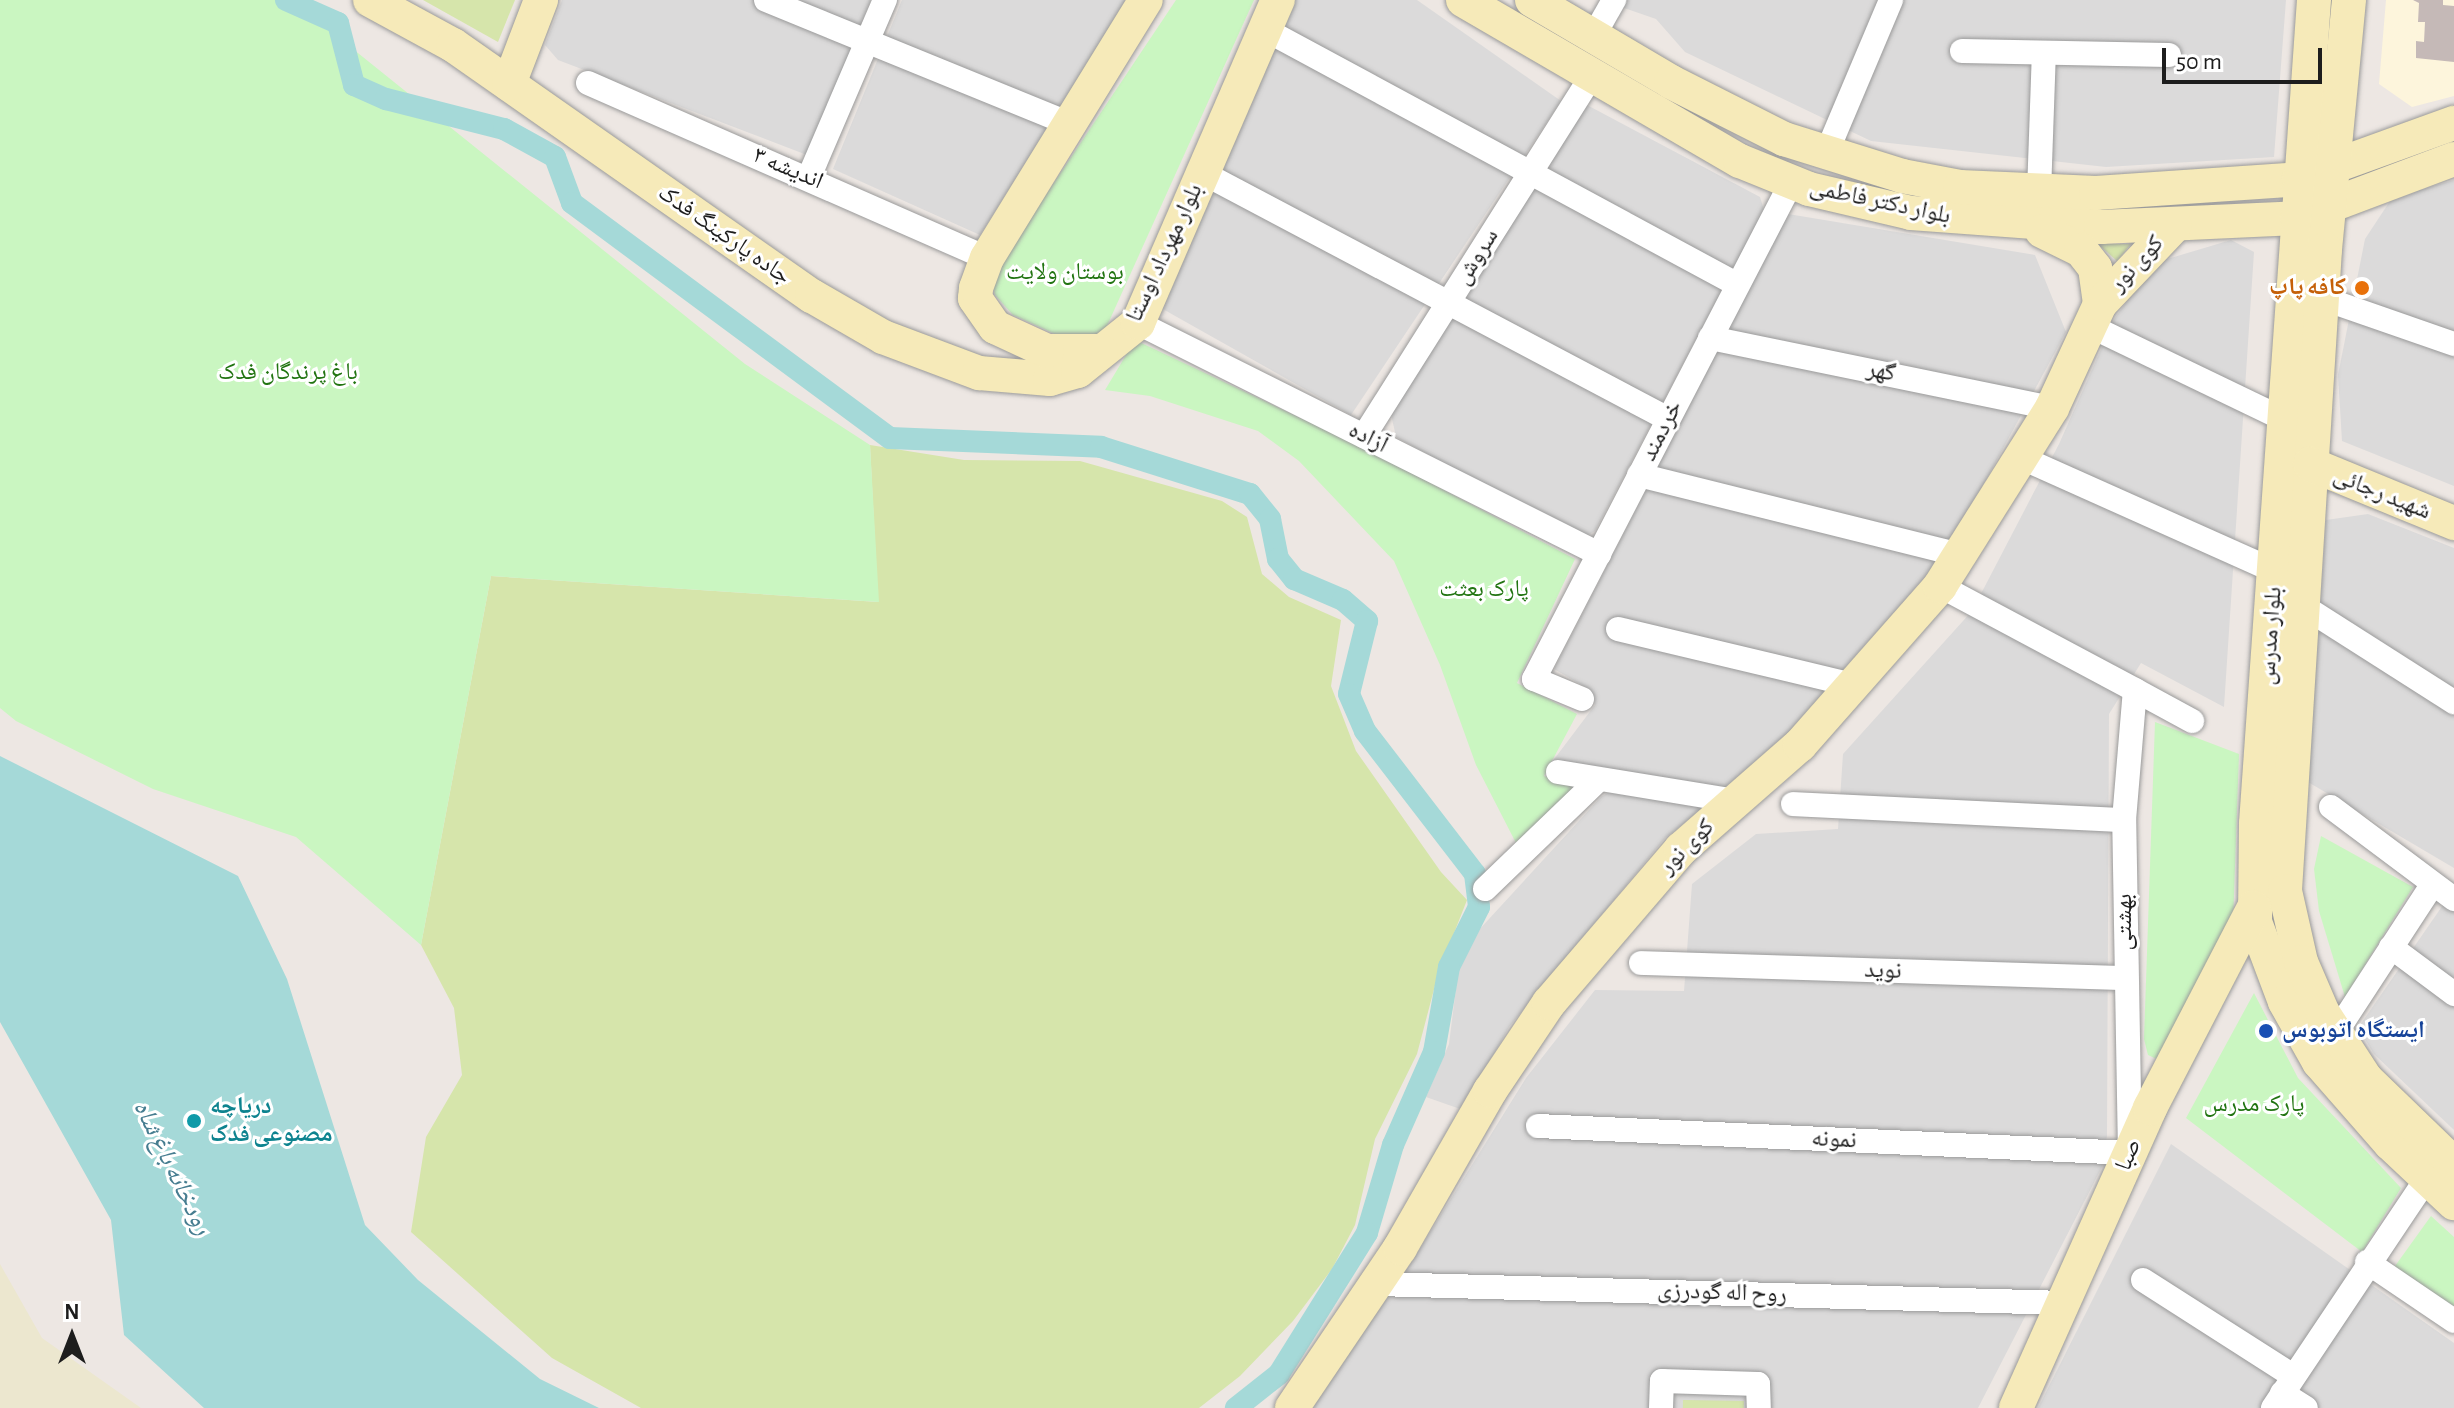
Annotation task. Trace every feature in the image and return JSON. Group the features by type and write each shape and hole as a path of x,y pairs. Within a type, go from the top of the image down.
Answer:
{"main road":[{"name":"جاده پارکینگ فدک","path":"370,0 453,45 812,296 883,337 979,373 1014,378 1050,379 1078,371 1105,351"},
{"path":"509,84 541,0"},
{"path":"1105,351 1047,351 995,327 975,298 987,258 1146,0"},
{"name":"بلوار دکتر فاطمی","path":"1463,0 1590,78 1714,148 1791,183 1911,213 2021,224 2175,225 2297,218"},
{"name":"بلوار دکتر فاطمی","path":"1532,0 1685,89 1826,154 1902,176 2039,193 2190,189 2299,179 2337,163"},
{"name":"بلوار مدرس","path":"2314,0 2299,179 2275,571 2277,746 2285,891 2301,962 2335,1034 2440,1171 2454,1203"},
{"name":"بلوار مدرس","path":"2349,0 2337,163 2329,204 2300,604 2254,907 2272,974 2319,1062 2440,1171"},
{"name":"بلوار مهرداد اوستا","path":"1105,351 1138,323 1272,15"},
{"path":"2337,163 2454,123"},
{"path":"2297,218 2329,204 2448,164"},
{"name":"کوی نور","path":"2021,224 2081,250 2095,268 2095,315"},
{"name":"کوی نور","path":"1292,1408 1377,1284 1490,1091 1549,1003 1681,849 1800,745 1940,586 2052,408 2095,315 2175,225"},
{"name":"شهید رجائی","path":"2310,464 2454,523"},
{"name":"صبا","path":"2016,1408 2166,1076 2254,907"}],"street":[{"path":"766,0 1070,124"},
{"path":"809,177 885,0"},
{"path":"1593,37 1614,0"},
{"path":"1826,154 1884,2"},
{"path":"1272,15 1528,176 1738,285"},
{"path":"1962,51 2169,55"},
{"path":"2039,193 2044,53"},
{"name":"سروش","path":"1364,436 1590,78"},
{"name":"اندیشه ۳","path":"588,83 809,177 987,258"},
{"path":"1203,173 1446,305 1668,419"},
{"name":"خردمند","path":"1582,699 1534,679 1791,183"},
{"path":"2322,298 2454,344"},
{"path":"2095,315 2283,419"},
{"name":"آزاده","path":"1138,323 1599,554"},
{"name":"گهر","path":"1710,338 2052,408"},
{"path":"2022,458 2275,571"},
{"path":"1639,475 1961,555"},
{"path":"1940,586 2192,721"},
{"path":"2300,604 2454,702"},
{"path":"1618,629 1853,685"},
{"name":"بهشتی","path":"2130,1153 2124,820 2135,690"},
{"path":"1558,772 1596,782 1735,801"},
{"path":"1485,889 1596,782"},
{"path":"1793,804 2124,820"},
{"path":"2331,807 2454,899"},
{"path":"2335,1034 2432,885"},
{"path":"2391,947 2454,994"},
{"name":"نوید","path":"1641,963 2125,978"},
{"path":"2126,1055 2142,1070 2166,1076"},
{"name":"نمونه","path":"1538,1126 2130,1153"},
{"path":"2283,1392 2367,1262 2440,1171"},
{"path":"2367,1262 2454,1321"},
{"path":"2143,1280 2306,1408"},
{"name":"روح اله گودرزی","path":"1377,1284 2066,1303"},
{"path":"1661,1408 1662,1381 1758,1384 1759,1408"}],"shaded area":[{"path":"562,0 871,0 807,155 558,60 545,45"},
{"path":"902,0 1128,0 980,235 833,169"},
{"path":"1292,0 1417,0 1561,101 1351,415 1161,308"},
{"path":"1601,0 2286,0 2274,157 2106,167 1871,141 1685,52 1656,19"},
{"path":"2386,0 2454,0 2454,96 2412,107 2379,84"},
{"path":"1587,105 1760,197 1764,210 1595,531 1583,538 1396,437 1391,414"},
{"path":"2454,180 2454,486 2342,441 2338,375 2365,239 2392,198"},
{"path":"1788,214 2035,255 2066,332 1934,576 1802,732 1665,838 1509,1027 1463,1110 1426,1097 1449,1044 1459,964 1477,932 1601,797 1636,776 1552,762 1595,705 1589,689 1554,669"},
{"path":"2231,240 2254,252 2224,707 2141,663 2109,714 2107,1136 2102,1167 1978,1408 1310,1408 1411,1263 1526,1078 1595,990 1684,991 1692,884 1756,834 1838,829 1843,754 1972,611 2059,444 2115,318 2154,263"},
{"path":"2368,514 2454,548 2454,868 2308,782 2326,520"},
{"path":"2454,889 2454,1130 2374,1054 2358,1028"},
{"path":"2171,1144 2454,1343 2454,1408 2038,1408"},
{"path":"0,1264 42,1338 141,1408 0,1408"}],"green space":[{"name":"باغ پرندگان فدک","path":"0,0 292,0 745,364 870,445 879,602 491,576 421,945 296,837 153,789 16,721 0,708"},
{"path":"423,0 515,0 498,42"},
{"name":"بوستان ولایت","path":"1176,0 1254,0 1102,337 1057,335 1013,315 995,295 991,277"},
{"path":"2098,244 2131,244 2117,261"},
{"name":"پارک بعثت","path":"1135,340 1364,448 1575,559 1517,683 1577,714 1544,776 1581,787 1516,843 1476,765 1440,665 1394,561 1299,461 1258,431 1150,396 1105,390"},
{"path":"870,445 964,460 1080,461 1222,501 1247,517 1262,574 1289,597 1341,620 1331,686 1356,751 1441,872 1467,900 1438,974 1417,1054 1375,1139 1355,1225 1332,1269 1293,1321 1240,1376 1199,1408 641,1408 552,1358 411,1232 426,1137 462,1075 454,1008 421,945 491,576 878,602"},
{"path":"2155,722 2239,754 2233,923 2163,1062 2148,1055 2144,1039"},
{"path":"2321,836 2413,887 2345,997 2319,911 2314,869"},
{"name":"پارک مدرس","path":"2254,993 2298,1078 2401,1188 2362,1252 2186,1118"},
{"path":"2431,1216 2454,1237 2454,1316 2390,1273"},
{"path":"1683,1400 1744,1401 1744,1408 1683,1408"}],"water":[{"name":"دریاچه مصنوعی فدک","path":"0,756 238,876 287,979 365,1225 418,1280 540,1379 599,1408 204,1408 124,1335 111,1220 0,1022"}],"building":[{"path":"2413,0 2443,0 2443,5 2454,6 2454,62 2416,58 2416,41 2424,42 2425,22 2418,22 2419,3"}],"waterway":[{"path":"286,0 338,23 354,85 386,99 504,129 555,157 572,203 890,438 1101,447 1250,494 1270,519 1278,559 1294,579 1343,600 1367,621 1349,694 1365,731 1475,874 1479,907 1449,967 1434,1052 1393,1145 1367,1233 1279,1374 1236,1408"}],"place":[{"name":"کافه پاپ","path":"2362,288"},
{"name":"ایستگاه اتوبوس","path":"2266,1031"},
{"name":"دریاچه مصنوعی فدک","path":"194,1121"}],"water label":[{"name":"رودخانه باغ شاه","path":"172,1168"}]}
